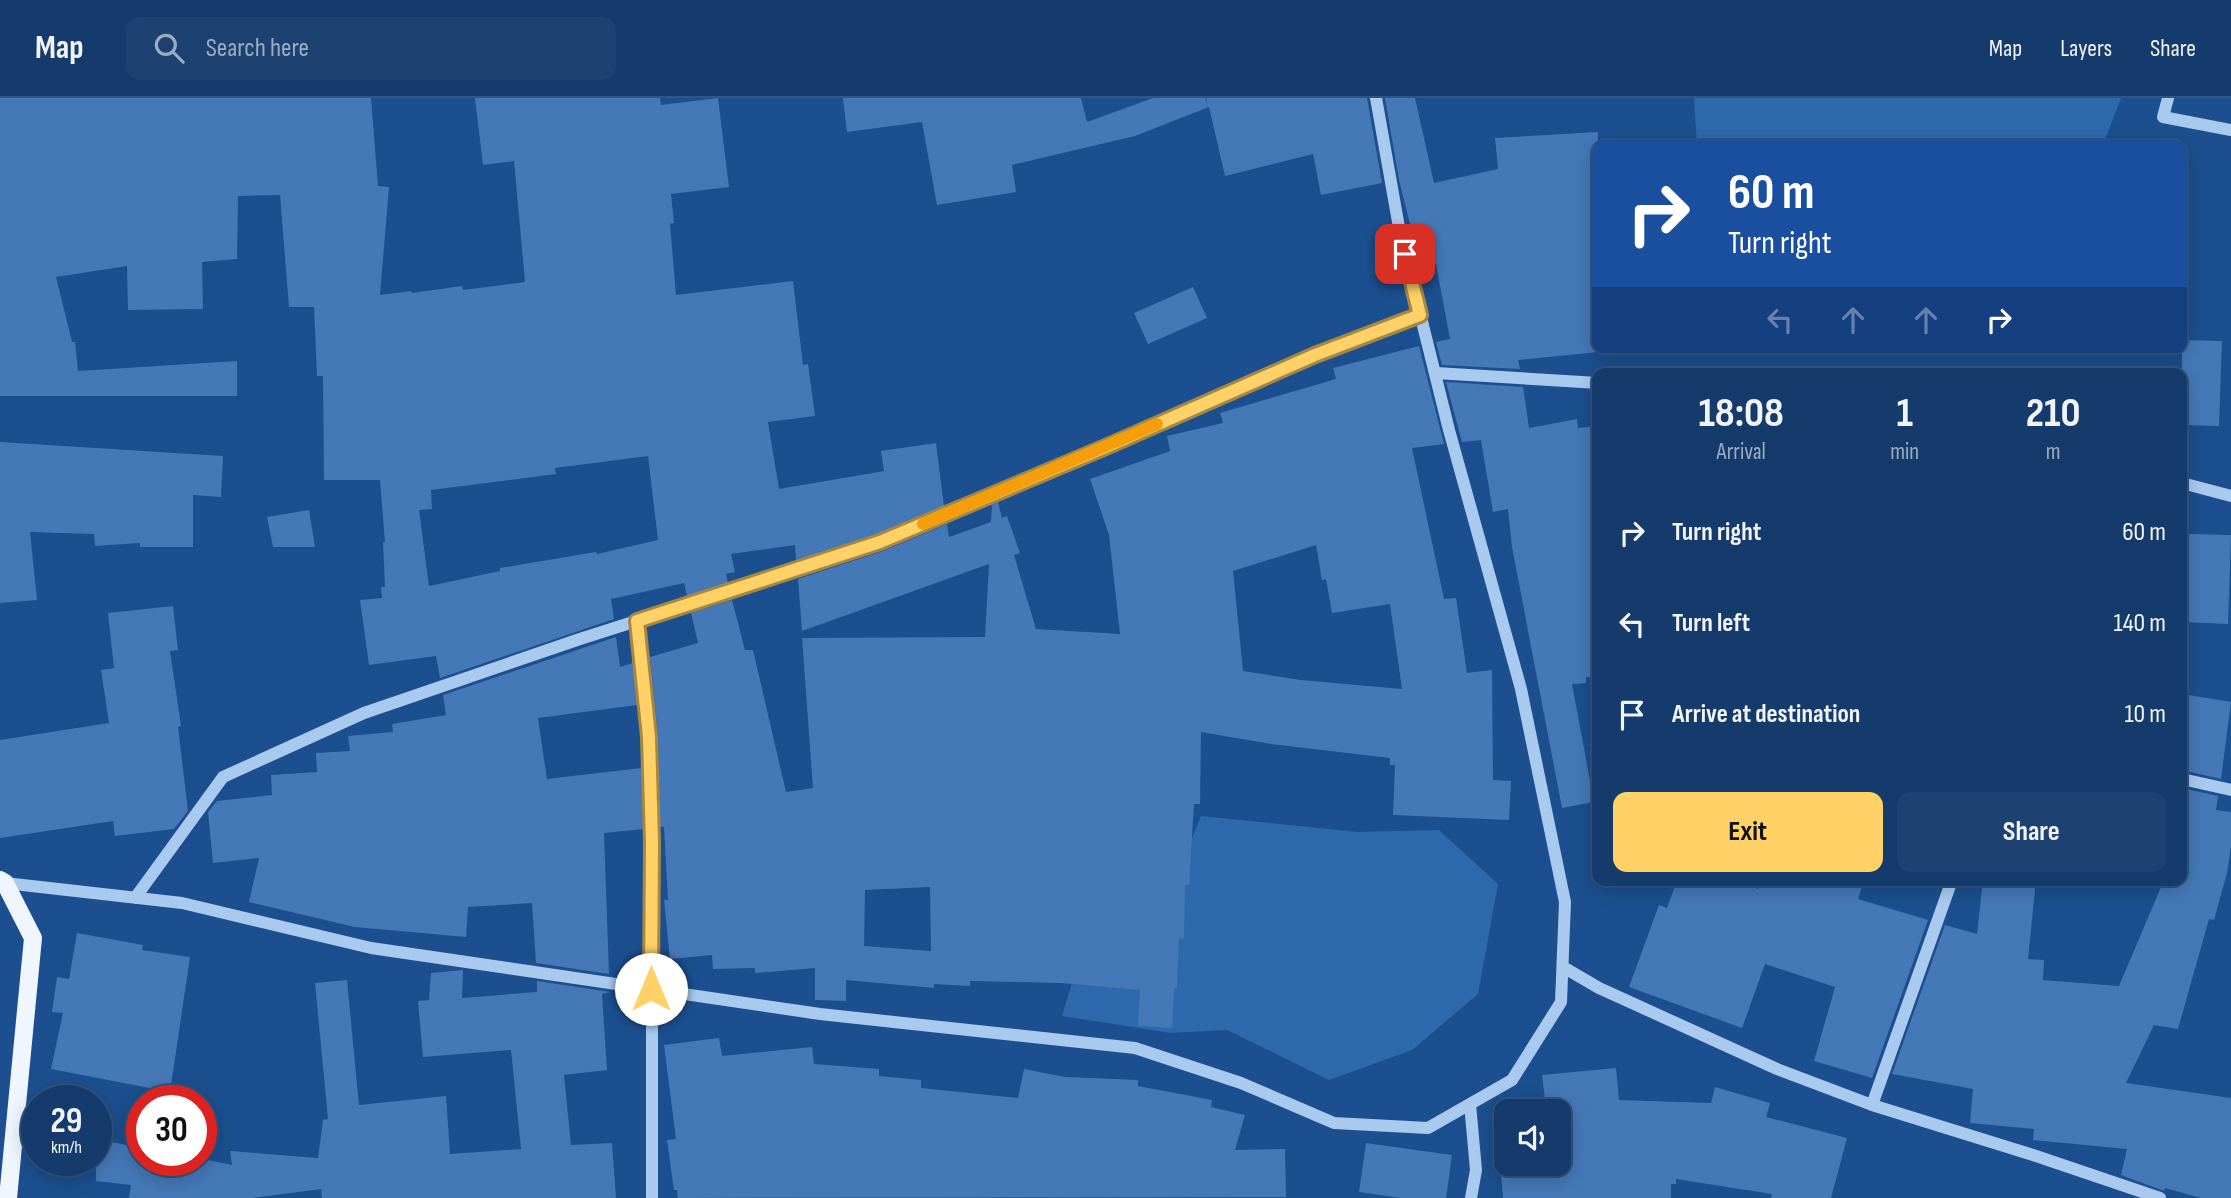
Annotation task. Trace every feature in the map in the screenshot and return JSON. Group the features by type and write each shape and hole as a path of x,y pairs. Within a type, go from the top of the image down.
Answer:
{"main road":[{"path":"3,882 33,937 8,1198"}],"street":[{"path":"3,882 182,903 371,948 820,1014 1135,1048 1241,1083 1335,1123 1428,1128 1513,1080 1561,1002 1565,902 1521,689 1400,233 1376,98"},
{"path":"2168,98 2163,117 2231,130"},
{"path":"135,898 223,776 364,713 880,542 1315,355 1420,315"},
{"path":"1436,373 1592,383"},
{"path":"2187,483 2231,496"},
{"path":"637,621 649,737 652,842 652,1198"},
{"path":"2187,780 2231,790"},
{"path":"1872,1105 1950,886"},
{"path":"1563,967 1599,988 1777,1069 1872,1105 2161,1198"},
{"path":"1470,1104 1476,1170 1471,1198"}],"shaded area":[{"path":"1694,98 2121,98 2105,140 1697,140"},
{"path":"1201,816 1357,832 1439,830 1498,884 1478,994 1412,1050 1329,1080 1227,1030 1171,1033 1062,1016 1078,963 1152,935"}],"building":[{"path":"0,98 371,98 378,186 389,187 380,295 462,286 463,290 525,282 514,161 483,165 475,98 660,98 661,105 718,98 729,187 671,194 674,223 670,224 676,295 793,281 803,365 808,364 815,416 768,422 779,489 884,471 881,451 936,443 944,506 877,535 796,561 795,545 731,554 735,572 726,574 728,583 687,596 684,583 611,599 614,619 440,678 436,656 369,665 360,600 382,598 381,587 385,587 385,542 380,480 324,480 323,376 317,376 314,307 289,307 280,195 238,196 237,259 202,262 203,309 128,310 127,266 56,277 72,342 75,342 78,371 237,361 237,396 0,396","holes":["648,456 658,540 597,554 596,552 500,568 500,571 429,586 419,510 432,509 431,490 556,474 555,468"]},
{"path":"843,98 1081,98 1087,122 1153,98 1205,98 1208,106 1206,98 1367,98 1382,183 1321,195 1313,154 1225,176 1209,107 1135,136 1012,165 1016,192 937,205 922,122 847,132"},
{"path":"1385,98 1415,98 1434,183 1498,169 1495,138 1598,132 1598,140 1592,140 1592,353 1518,360 1520,369 1442,365 1436,342 1450,339 1436,264 1421,268 1399,180"},
{"path":"1193,287 1207,318 1148,344 1134,313"},
{"path":"2187,340 2222,341 2219,426 2187,425 2187,368 2182,368 2182,354 2187,354"},
{"path":"1419,346 1444,444 1412,448 1444,599 1456,598 1467,673 1492,670 1493,780 1511,781 1509,820 1393,815 1395,765 1390,765 1390,758 1271,744 1201,732 1200,804 1194,804 1189,885 1185,885 1184,939 1179,938 1172,1028 1138,1026 1140,990 1061,983 970,981 970,986 934,984 934,988 846,980 846,1001 815,1000 815,968 755,973 755,968 713,969 712,955 670,959 664,900 668,900 664,827 660,827 658,736 650,657 698,643 691,613 732,600 745,650 753,650 786,792 813,788 802,638 985,637 989,564 802,631 798,579 883,551 947,524 949,537 991,522 992,505 998,502 1002,518 1007,516 1020,553 1014,555 1036,629 1120,634 1109,535 1090,479 1170,451 1167,436 1223,423 1220,413 1336,379 1333,368","holes":["1316,545 1322,580 1326,579 1332,613 1390,604 1402,689 1301,680 1243,671 1233,571","930,887 931,951 864,946 865,890"]},
{"path":"1446,382 1523,387 1529,428 1577,419 1578,428 1592,427 1592,677 1586,677 1586,683 1572,684 1592,802 1562,808 1512,547 1508,509 1493,512 1481,440 1462,442"},
{"path":"0,442 223,456 221,497 193,495 193,547 140,547 140,543 95,546 94,534 30,532 37,600 0,603"},
{"path":"309,510 315,547 273,547 267,517"},
{"path":"2188,534 2231,535 2228,624 2187,622"},
{"path":"173,606 178,650 170,651 181,726 178,727 188,811 174,829 115,836 113,821 0,838 0,740 109,723 101,670 114,668 108,613"},
{"path":"616,637 620,667 633,663 637,705 538,718 547,779 641,768 643,829 604,833 609,974 536,963 532,903 468,907 466,937 355,927 249,902 259,858 213,863 208,812 217,801 272,795 271,775 317,772 316,753 350,751 348,736 393,732 392,724 446,715 443,695"},
{"path":"2187,695 2231,702 2221,779 2187,771"},
{"path":"2187,789 2218,796 2216,810 2231,812 2231,846 2227,873 2214,920 2209,919 2178,1029 2154,1025 2126,1083 2231,1098 2231,1198 2201,1198 2165,1188 2164,1191 2121,1175 2127,1149 2033,1140 2034,1129 1970,1123 1973,1089 1892,1074 1945,925 1977,934 1982,886 2035,886 2028,959 2044,960 2043,980 2119,986 2161,886 2187,886"},
{"path":"1675,886 1750,886 1758,889 1759,886 1859,886 1862,887 1858,899 1928,920 1872,1078 1814,1061 1835,987 1765,964 1742,1028 1629,987 1659,905 1667,908"},
{"path":"77,933 143,945 142,950 190,957 171,1085 134,1085 51,1069 63,1013 52,1012 57,977 69,979"},
{"path":"463,970 462,998 537,992 537,981 610,992 602,994 607,1070 564,1075 571,1145 612,1143 616,1198 322,1198 321,1189 253,1198 129,1198 131,1185 96,1181 96,1176 112,1176 112,1142 126,1145 126,1176 217,1176 217,1162 232,1165 230,1151 318,1158 323,1120 328,1119 315,983 347,980 359,1105 446,1096 450,1154 521,1149 511,1050 423,1057 418,1001 429,1000 431,973"},
{"path":"719,1038 722,1056 812,1047 814,1064 879,1069 879,1076 921,1080 921,1088 1018,1098 1024,1069 1065,1077 1138,1080 1138,1086 1212,1100 1211,1107 1245,1115 1235,1150 1285,1149 1286,1197 678,1198 677,1190 674,1190 667,1140 676,1139 664,1045"},
{"path":"1616,1068 1619,1100 1711,1103 1715,1087 1770,1103 1766,1117 1847,1138 1831,1198 1771,1198 1772,1194 1676,1179 1676,1184 1671,1184 1671,1198 1503,1198 1501,1176 1571,1176 1571,1099 1545,1099 1542,1075"},
{"path":"1366,1143 1452,1155 1446,1198 1401,1198 1359,1192"}],"slow traffic":[{"path":"923,524 1157,424"}],"route":[{"path":"651,989 652,842 649,737 637,621 880,542 1315,355 1420,315 1405,254"}]}
